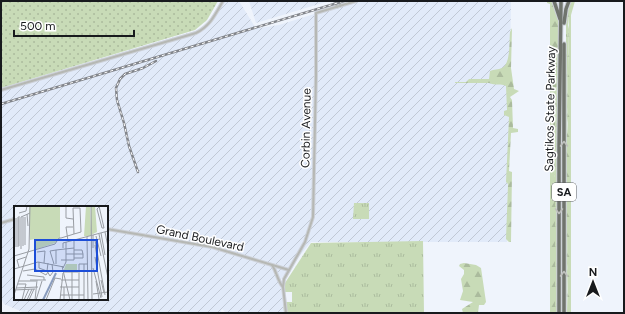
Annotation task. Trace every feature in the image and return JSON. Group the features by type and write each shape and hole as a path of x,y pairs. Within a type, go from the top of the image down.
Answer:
{"highway":[{"path":"554,1 560,16 562,41"},
{"name":"Sagtikos State Parkway","path":"559,313 558,149 562,1"},
{"name":"Sagtikos State Parkway","path":"562,1 564,24 564,313"},
{"path":"564,24 565,11 569,1"}],"street":[{"path":"1,90 196,33 210,23 223,1"},
{"path":"335,1 339,6"},
{"path":"339,1 339,6"},
{"path":"339,6 356,1"},
{"name":"Corbin Avenue","path":"283,287 284,279 305,242 313,217 316,13 339,6"},
{"path":"1,223 14,219"},
{"name":"Grand Boulevard","path":"108,229 212,247 289,270"},
{"path":"272,264 279,282 283,287 286,313"}],"shaded area":[{"path":"221,1 239,1 255,27 260,28 279,25 356,1 511,1 507,242 311,242 280,280 284,313 226,313 222,309 220,313 25,313 4,304 1,298 1,88 195,31 209,21"},
{"path":"249,1 329,1 256,23"}],"green space":[{"path":"1,1 218,1 207,20 195,30 1,88"},
{"path":"547,1 553,1 559,21 554,153 555,175 554,178 551,178 551,186 554,186 555,199 555,313 550,313 550,4 547,3"},
{"path":"571,1 575,1 571,15 571,313 567,313 568,271 566,156 568,125 568,6"},
{"path":"570,2 568,25 566,192 566,15"},
{"path":"555,7 560,22 558,313 555,313 555,199 550,187 550,178 554,177 555,175 554,153 559,21"},
{"path":"512,28 511,68 514,89 519,91 510,97 512,100 513,128 518,129 518,132 511,133 509,171 512,172 511,242 509,242 506,239 508,184 506,182 509,117 504,115 504,111 507,110 506,86 489,83 455,82 466,82 469,79 489,79 490,71 500,69 505,66 508,57 510,32"},
{"path":"561,157 563,165 563,313 560,313"},
{"path":"566,192 568,223 568,271 566,313"},
{"path":"354,203 369,203 369,219 353,219"},
{"path":"423,241 424,313 284,313 283,302 292,302 292,292 285,292 285,283 311,243"},
{"path":"464,263 476,265 481,268 486,302 484,305 479,305 478,313 463,313 462,309 473,302 460,300 463,291 461,279 464,274 464,270 459,266 460,264"}],"railway":[{"path":"1,104 344,1"},
{"path":"138,172 129,146 117,100 116,88 120,79 125,74 143,68 156,61"}]}
